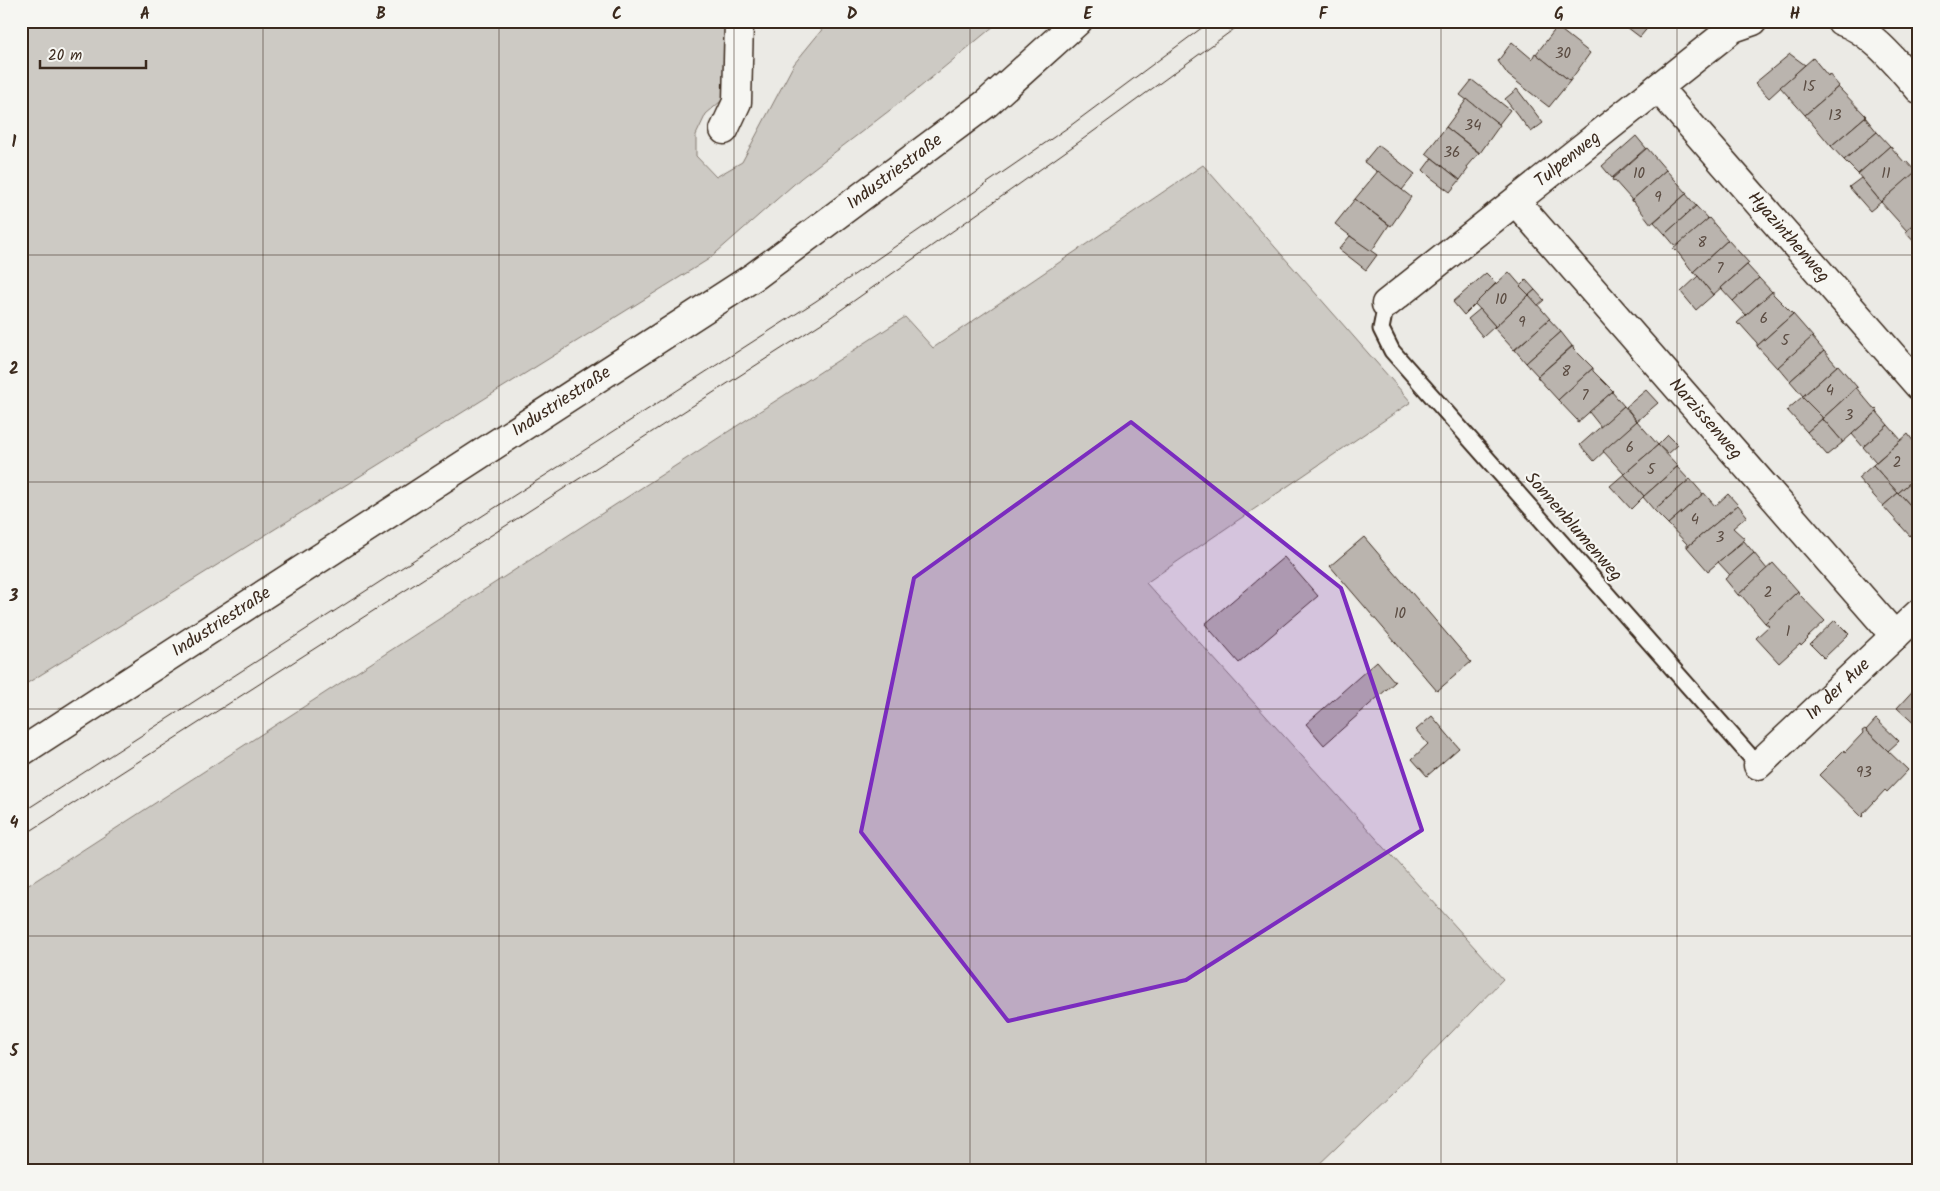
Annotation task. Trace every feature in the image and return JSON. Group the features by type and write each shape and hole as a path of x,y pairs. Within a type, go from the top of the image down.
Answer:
{"street":[{"path":"724,130 736,102 739,21"},
{"name":"Industriestraße","path":"21,752 755,276 987,103 1078,21"},
{"name":"Tulpenweg","path":"1386,304 1733,28 1753,21"},
{"path":"1846,22 1885,50 1919,89"},
{"name":"Hyazinthenweg","path":"1658,88 1919,386"},
{"name":"Narzissenweg","path":"1516,202 1895,636"},
{"name":"In der Aue","path":"1758,765 1919,613"}],"lane":[{"name":"Sonnenblumenweg","path":"1386,304 1381,329 1392,351 1758,765"}],"highlighted area":[{"path":"1131,422 1341,588 1422,830 1186,980 1008,1021 861,832 914,578"}],"shaded area":[{"path":"21,21 731,21 728,95 706,114 696,135 696,156 716,177 742,162 794,64 829,21 1000,21 919,88 801,178 709,259 21,687"},
{"path":"1203,165 1411,402 1146,583 1503,979 1392,1094 1313,1170 21,1170 21,890 905,317 933,348"}],"building":[{"path":"1619,21 1651,21 1640,37"},
{"path":"1557,27 1590,53 1570,81 1536,54"},
{"path":"1512,42 1532,59 1535,53 1570,81 1549,107 1508,75 1498,61"},
{"path":"1790,54 1805,65 1769,98 1755,83"},
{"path":"1813,58 1839,86 1805,115 1780,87"},
{"path":"1472,80 1510,110 1499,124 1460,95"},
{"path":"1838,87 1866,116 1831,146 1805,115"},
{"path":"1517,89 1543,123 1531,132 1505,99"},
{"path":"1467,99 1500,125 1480,153 1446,127"},
{"path":"1865,117 1877,132 1844,160 1831,146"},
{"path":"1446,127 1479,153 1467,167 1468,169 1460,180 1426,153"},
{"path":"1877,132 1890,146 1858,174 1844,160"},
{"path":"1636,136 1646,148 1612,178 1602,166"},
{"path":"1378,145 1415,174 1402,190 1364,162"},
{"path":"1890,146 1916,172 1881,202 1858,174"},
{"path":"1647,148 1666,170 1631,201 1612,179"},
{"path":"1432,158 1460,180 1450,192 1423,170"},
{"path":"1666,170 1687,193 1651,224 1634,202 1631,201"},
{"path":"1378,171 1411,197 1391,226 1355,199"},
{"path":"1914,173 1919,179 1919,220 1907,231 1881,202"},
{"path":"1861,178 1881,202 1870,211 1849,187"},
{"path":"1686,194 1696,206 1665,234 1654,222"},
{"path":"1355,199 1389,225 1371,252 1335,224"},
{"path":"1696,206 1708,219 1676,247 1665,234"},
{"path":"1709,218 1728,240 1693,272 1676,250 1673,249"},
{"path":"1919,220 1919,246 1918,246 1905,232"},
{"path":"1350,236 1377,255 1366,270 1339,249"},
{"path":"1728,240 1749,263 1713,295 1693,272"},
{"path":"1747,265 1759,278 1733,301 1721,288"},
{"path":"1509,272 1529,295 1494,328 1495,326 1474,304"},
{"path":"1486,273 1496,283 1464,315 1453,302"},
{"path":"1698,276 1713,295 1696,310 1681,292"},
{"path":"1759,278 1772,292 1746,315 1733,301"},
{"path":"1526,280 1535,290 1529,295 1520,286"},
{"path":"1535,290 1544,300 1537,306 1529,295"},
{"path":"1773,291 1773,294 1793,314 1757,346 1757,343 1737,323"},
{"path":"1529,295 1550,319 1514,350 1494,328"},
{"path":"1480,309 1495,326 1483,337 1468,319"},
{"path":"1793,314 1813,337 1777,368 1757,346"},
{"path":"1549,319 1561,332 1526,363 1515,350"},
{"path":"1561,332 1572,346 1538,376 1526,363"},
{"path":"1812,337 1824,351 1790,381 1778,367"},
{"path":"1573,346 1593,368 1558,400 1537,377"},
{"path":"1824,351 1837,366 1803,396 1790,381"},
{"path":"1838,365 1857,387 1822,419 1802,397"},
{"path":"1593,368 1593,371 1613,391 1577,423 1577,420 1558,400"},
{"path":"1857,387 1875,410 1878,411 1842,443 1822,419"},
{"path":"1646,390 1658,403 1637,421 1626,407"},
{"path":"1612,392 1624,406 1601,427 1589,412"},
{"path":"1802,397 1822,417 1807,432 1787,410"},
{"path":"1624,406 1637,421 1594,461 1580,445"},
{"path":"1877,412 1888,425 1863,447 1852,434"},
{"path":"1822,419 1842,441 1827,455 1807,432"},
{"path":"1637,421 1658,445 1624,474 1603,451"},
{"path":"1888,425 1901,440 1876,462 1863,447"},
{"path":"1908,434 1919,449 1919,475 1898,493 1873,465"},
{"path":"1668,435 1678,445 1668,454 1658,445"},
{"path":"1658,445 1678,466 1644,496 1624,474"},
{"path":"1873,465 1898,493 1883,506 1858,478"},
{"path":"1677,467 1689,480 1654,510 1643,497"},
{"path":"1624,474 1644,496 1631,509 1610,486"},
{"path":"1919,475 1919,515 1898,493"},
{"path":"1690,479 1703,494 1668,524 1654,510"},
{"path":"1704,493 1715,506 1728,494 1738,505 1687,547 1687,544 1668,524"},
{"path":"1898,493 1919,515 1919,528 1910,536 1883,506"},
{"path":"1738,505 1747,516 1733,528 1745,539 1708,571 1687,547"},
{"path":"1364,537 1471,662 1437,691 1330,566"},
{"path":"1744,541 1754,553 1730,575 1718,562"},
{"path":"1754,553 1767,569 1738,595 1725,579"},
{"path":"1284,557 1318,596 1239,663 1205,624"},
{"path":"1773,563 1798,591 1765,623 1741,595 1738,595"},
{"path":"1798,591 1825,621 1801,646 1800,644 1779,663 1756,638 1769,626 1765,623"},
{"path":"1835,620 1849,634 1824,658 1810,644"},
{"path":"1377,661 1395,682 1324,745 1306,724"},
{"path":"1919,684 1919,728 1897,708"},
{"path":"1432,716 1459,748 1427,776 1412,759 1428,744 1416,730"},
{"path":"1876,719 1899,741 1888,751 1866,730"},
{"path":"1865,729 1908,770 1887,792 1885,790 1862,817 1819,775 1844,750 1845,752"}],"tram line":[{"path":"21,813 816,301 1070,126 1211,21"},
{"path":"21,837 828,319 1079,142 1245,21"}]}
